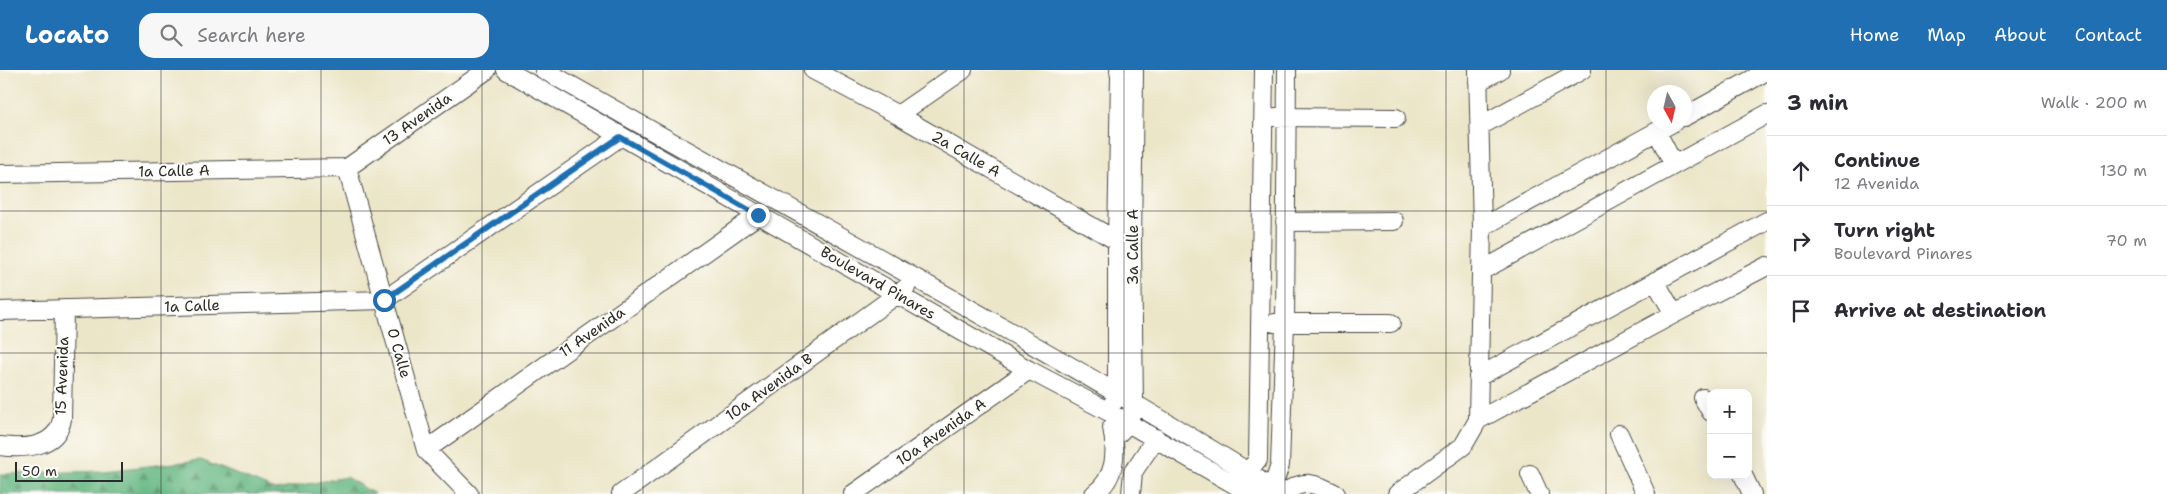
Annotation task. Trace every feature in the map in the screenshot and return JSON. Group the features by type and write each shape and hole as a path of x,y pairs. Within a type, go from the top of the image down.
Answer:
{"street":[{"name":"13 Avenida","path":"347,168 487,70"},
{"name":"Boulevard Pinares","path":"506,70 1029,370 1156,438 1251,494"},
{"name":"Boulevard Pinares","path":"544,70 917,279 1134,404 1248,472 1276,493"},
{"name":"2a Calle A","path":"814,70 898,115 1117,241"},
{"path":"898,115 963,70"},
{"name":"3a Calle A","path":"1109,412 1117,395 1119,70"},
{"name":"3a Calle A","path":"1128,424 1134,404 1132,247 1134,70"},
{"path":"1235,485 1258,460 1264,70"},
{"path":"1287,70 1284,222 1285,323 1280,465 1276,493 1304,483 1317,485 1336,494"},
{"path":"1397,494 1463,446 1478,420 1482,227 1478,76 1500,70"},
{"path":"1480,126 1582,70"},
{"path":"1692,113 1767,71"},
{"path":"1481,272 1767,114"},
{"path":"1262,117 1396,118"},
{"path":"1482,227 1660,130"},
{"path":"1657,132 1674,165"},
{"path":"384,300 620,137"},
{"name":"1a Calle A","path":"0,174 347,168"},
{"name":"0 Calle","path":"347,168 426,450 469,494"},
{"name":"11 Avenida","path":"426,450 758,215"},
{"path":"1284,222 1394,221"},
{"path":"1478,377 1767,221"},
{"path":"1478,420 1767,266"},
{"name":"10a Avenida B","path":"621,494 898,295 917,279"},
{"path":"1655,281 1674,314"},
{"name":"1a Calle","path":"0,311 384,300"},
{"name":"15 Avenida","path":"0,446 36,445 52,439 59,430 62,419 64,309"},
{"path":"1261,324 1391,323"},
{"name":"10a Avenida A","path":"853,494 1029,370"},
{"path":"1094,494 1102,487 1111,474 1113,467 1114,438 1109,412"},
{"path":"1114,438 1128,424"},
{"path":"1619,434 1646,494"},
{"path":"1131,494 1133,472 1156,438"},
{"path":"1530,474 1539,494"},
{"path":"1745,479 1752,494"}],"green space":[{"path":"201,460 275,490 346,477 375,494 0,494 0,474 104,471"}],"route":[{"path":"384,300 620,137 758,215"}]}
